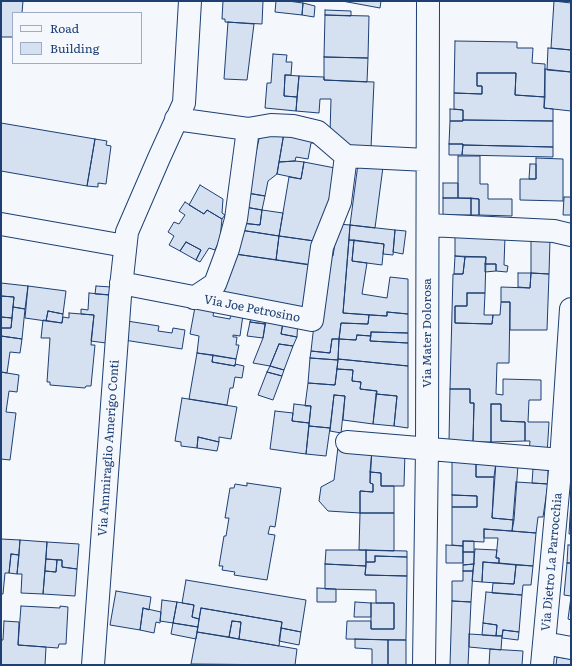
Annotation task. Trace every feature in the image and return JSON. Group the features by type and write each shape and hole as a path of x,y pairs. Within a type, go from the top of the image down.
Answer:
{"street":[{"name":"Via Ammiraglio Amerigo Conti","path":"93,665 121,283 126,239 184,103 190,1"},
{"name":"Via Mater Dolorosa","path":"424,665 427,448 428,1"},
{"path":"176,119 248,129 271,125 293,126 318,132 346,156 427,160"},
{"path":"194,298 215,284 228,249 236,219 248,129"},
{"name":"Via Joe Petrosino","path":"121,283 312,320 322,247 340,202 346,156"},
{"path":"1,224 126,239"},
{"path":"428,225 554,231 571,235"},
{"name":"Via Dietro La Parrocchia","path":"542,665 566,460 571,309"},
{"path":"348,442 566,460"},
{"path":"544,643 571,648"}],"building":[{"path":"1,1 23,1 22,12 12,12 12,37 1,37"},
{"path":"223,1 263,1 262,24 225,22 225,19 222,19"},
{"path":"276,1 303,3 302,15 275,12"},
{"path":"342,1 381,1 380,8"},
{"path":"554,1 571,3 571,50 551,48"},
{"path":"303,3 315,6 314,17 302,15"},
{"path":"325,10 351,11 351,16 325,15"},
{"path":"325,15 369,16 368,58 324,57"},
{"path":"228,22 254,24 247,80 224,79"},
{"path":"455,41 517,42 517,48 533,48 532,63 545,64 545,97 515,95 516,73 477,73 477,86 482,86 482,94 454,93"},
{"path":"548,48 571,50 571,72 547,70"},
{"path":"273,54 287,55 286,62 292,62 291,75 285,75 284,96 297,97 296,111 265,108 267,83 271,83"},
{"path":"324,57 368,58 367,82 324,80"},
{"path":"545,69 571,72 571,111 544,108"},
{"path":"477,73 516,73 515,95 545,97 544,108 553,109 553,121 463,120 463,110 454,109 454,93 482,94 482,86 477,86"},
{"path":"285,75 299,76 297,97 284,96"},
{"path":"299,76 324,77 324,80 374,82 371,148 342,147 330,133 331,99 320,99 319,113 296,111"},
{"path":"450,109 463,110 463,121 450,121"},
{"path":"450,121 553,121 553,147 449,144"},
{"path":"1,123 95,139 87,186 1,171"},
{"path":"285,127 277,174 268,181 265,196 247,193 259,139 265,129"},
{"path":"285,127 312,132 314,143 311,143 308,159 296,157 295,161 279,162"},
{"path":"95,139 107,141 106,145 111,146 106,184 98,183 98,187 87,186"},
{"path":"449,144 463,144 462,155 449,155"},
{"path":"463,145 553,147 553,157 462,155"},
{"path":"458,156 480,156 480,184 488,184 488,199 512,199 512,216 479,215 479,199 458,198"},
{"path":"536,158 563,159 563,201 520,200 520,179 536,179"},
{"path":"279,162 304,162 301,179 277,174"},
{"path":"304,162 335,168 321,242 279,236 289,177 301,179"},
{"path":"358,164 383,167 375,228 350,225"},
{"path":"530,164 536,164 536,179 529,179"},
{"path":"443,183 458,183 458,198 443,198"},
{"path":"200,185 223,199 222,213 225,215 222,219 207,210 204,214 189,205"},
{"path":"247,193 265,196 262,210 245,207"},
{"path":"564,197 571,197 571,215 563,215"},
{"path":"443,198 471,198 471,215 443,215"},
{"path":"471,198 479,199 479,215 471,215"},
{"path":"185,202 204,214 207,210 222,219 220,239 215,250 209,248 200,262 196,260 201,250 186,242 180,251 169,245 174,236 168,232 174,222 179,224 185,215 179,211"},
{"path":"245,207 262,210 260,225 241,223"},
{"path":"262,210 283,213 279,236 240,230 241,223 260,225"},
{"path":"338,224 350,225 343,313 369,315 368,324 341,323 339,339 332,339 330,353 311,351 322,254 333,256"},
{"path":"350,225 395,230 393,255 383,254 384,244 349,240"},
{"path":"240,230 279,236 276,260 235,254"},
{"path":"395,230 406,231 403,254 393,252"},
{"path":"455,235 505,236 504,265 508,266 507,272 496,271 496,264 485,264 486,257 455,256"},
{"path":"279,236 315,241 316,266 276,260"},
{"path":"531,239 550,240 549,274 531,273"},
{"path":"349,240 354,240 352,261 367,263 362,294 387,298 390,277 408,279 408,314 387,312 387,316 343,313"},
{"path":"354,240 384,244 382,265 352,261"},
{"path":"186,242 201,250 196,260 180,251"},
{"path":"235,254 313,265 305,309 215,291"},
{"path":"455,256 465,257 463,274 454,274"},
{"path":"465,257 486,257 485,293 467,293 467,306 455,306 455,323 492,324 493,315 500,315 501,302 510,302 509,363 497,363 496,394 503,395 503,379 541,380 541,400 529,400 528,422 549,422 547,455 529,453 530,441 525,441 525,422 501,421 501,404 491,404 491,442 473,442 474,403 470,403 470,389 450,389 453,274 463,274"},
{"path":"485,264 496,264 496,271 485,272"},
{"path":"518,273 531,273 530,288 518,287"},
{"path":"531,273 549,274 547,330 510,330 510,302 501,302 501,287 530,288"},
{"path":"1,283 28,286 25,309 13,307 14,297 1,296"},
{"path":"28,286 66,291 63,314 48,311 46,321 25,318"},
{"path":"96,286 111,287 110,295 95,294"},
{"path":"89,293 110,295 106,343 91,341 94,315 81,314 81,309 88,310"},
{"path":"467,293 485,293 484,315 493,315 492,324 455,323 455,306 467,306"},
{"path":"1,296 14,297 12,318 1,317"},
{"path":"13,307 25,309 22,339 1,336 1,328 11,328"},
{"path":"195,307 214,310 213,316 230,319 231,313 243,315 240,336 233,335 233,337 237,337 236,345 239,345 236,359 197,353 199,336 190,334"},
{"path":"48,311 63,314 62,323 46,321"},
{"path":"387,312 408,314 408,333 371,332 371,336 357,335 356,340 339,339 341,323 368,324 369,315 387,316"},
{"path":"69,313 94,315 91,345 95,345 91,386 86,386 85,388 50,385 50,382 47,382 50,338 41,338 43,320 62,323 63,317 69,318"},
{"path":"252,314 267,315 265,324 250,322"},
{"path":"267,315 284,317 281,334 297,337 293,346 279,344 270,366 253,363 263,338"},
{"path":"1,317 12,318 11,328 1,328"},
{"path":"284,317 298,319 297,337 281,334"},
{"path":"127,321 159,326 158,331 172,333 173,328 185,330 182,349 124,340"},
{"path":"250,322 265,324 263,338 247,336"},
{"path":"371,332 408,333 408,343 370,341"},
{"path":"357,335 371,336 370,341 408,343 408,366 338,359 339,339 356,340"},
{"path":"1,336 22,339 20,353 10,352 7,373 1,372"},
{"path":"332,339 339,339 338,360 310,358 311,351 330,353"},
{"path":"279,344 293,346 284,370 270,366"},
{"path":"197,353 213,355 212,362 244,366 242,378 235,377 233,388 230,388 227,405 189,399"},
{"path":"213,355 236,359 235,366 212,362"},
{"path":"310,358 338,360 335,385 308,383"},
{"path":"338,359 408,366 408,428 394,426 397,396 376,394 377,391 360,389 361,382 352,381 353,370 337,369"},
{"path":"270,366 284,370 282,376 267,372"},
{"path":"337,369 353,370 352,381 361,382 360,389 377,391 373,424 343,420 345,396 334,395 330,428 309,426 311,406 305,406 308,383 335,385"},
{"path":"1,372 19,375 17,392 9,391 6,412 16,413 10,460 1,459"},
{"path":"267,372 282,376 273,400 258,395"},
{"path":"450,389 470,389 470,403 474,403 473,442 449,441"},
{"path":"376,394 397,396 394,426 373,424"},
{"path":"334,395 345,396 341,433 330,431"},
{"path":"182,398 237,407 231,439 219,437 219,442 198,437 197,448 181,446 181,442 175,441"},
{"path":"294,404 311,406 309,423 292,421"},
{"path":"491,404 501,404 501,421 525,422 525,441 491,442"},
{"path":"275,411 293,413 292,421 309,423 306,454 270,449"},
{"path":"309,426 330,428 326,456 306,454"},
{"path":"198,437 219,442 217,451 197,448"},
{"path":"338,447 372,449 370,483 373,484 373,492 360,491 360,513 328,511 319,501 321,487 334,480"},
{"path":"372,449 405,451 404,486 381,486 381,473 370,472"},
{"path":"452,455 476,459 476,477 494,477 492,518 514,520 512,531 484,529 484,542 463,541 463,546 452,545 452,507 477,507 477,496 452,495"},
{"path":"476,459 496,462 494,477 476,477"},
{"path":"496,462 518,465 514,520 492,518"},
{"path":"533,469 548,470 548,484 532,483"},
{"path":"370,472 381,473 381,486 394,486 394,513 360,513 360,491 373,492 373,484 370,483"},
{"path":"516,482 548,484 543,517 538,517 536,533 512,531"},
{"path":"247,483 281,488 275,527 270,526 268,534 275,535 267,580 234,575 235,572 222,570 223,566 219,566 224,536 226,536 229,518 225,518 230,488 234,488 235,484 247,486"},
{"path":"452,495 477,496 477,507 452,507"},
{"path":"571,501 571,534 569,534"},
{"path":"360,513 394,513 394,551 359,550"},
{"path":"484,529 536,533 533,566 499,563 499,558 496,558 498,538 484,538"},
{"path":"1,539 20,540 19,555 11,554 9,573 5,573 3,594 1,594"},
{"path":"20,540 47,542 43,594 21,593 22,574 17,574"},
{"path":"463,541 474,541 474,552 463,552"},
{"path":"47,542 79,544 77,569 62,567 62,560 46,559"},
{"path":"446,545 463,546 463,563 446,563"},
{"path":"568,545 571,545 571,563 567,563"},
{"path":"475,549 497,550 496,558 499,558 499,563 483,562 482,582 472,581"},
{"path":"326,550 366,550 366,566 325,564"},
{"path":"366,550 407,551 407,557 375,556 375,562 366,562"},
{"path":"463,552 474,552 474,564 463,565"},
{"path":"11,554 19,555 17,574 9,573"},
{"path":"375,556 407,557 407,576 365,575 366,562 375,562"},
{"path":"46,559 57,560 56,572 45,571"},
{"path":"57,560 62,560 62,567 77,569 75,596 43,594 45,571 56,572"},
{"path":"483,562 516,565 514,584 482,582"},
{"path":"567,563 571,563 571,596 564,595"},
{"path":"325,564 366,566 365,575 407,576 406,640 346,639 347,621 371,621 371,629 394,629 394,603 376,603 376,590 325,589"},
{"path":"474,564 473,571 463,571 463,565"},
{"path":"516,565 533,566 531,585 523,585 522,595 492,593 493,583 514,584"},
{"path":"463,571 473,571 471,602 452,601 452,581 463,581"},
{"path":"186,580 306,600 301,632 281,628 282,622 201,608 199,619 192,617 194,605 182,603"},
{"path":"317,588 336,589 336,602 317,602"},
{"path":"116,591 151,597 149,610 143,608 140,630 110,625"},
{"path":"486,592 522,595 519,632 503,630 502,636 496,636 497,625 483,623"},
{"path":"571,597 571,620 568,619"},
{"path":"162,600 177,602 173,623 160,621"},
{"path":"452,601 471,602 468,665 450,665"},
{"path":"177,602 194,605 192,617 199,619 198,627 173,623"},
{"path":"355,602 371,603 371,617 354,617"},
{"path":"371,603 394,603 394,629 371,629"},
{"path":"21,606 68,607 66,644 59,644 58,648 18,645"},
{"path":"143,608 161,612 160,623 156,622 154,633 140,630"},
{"path":"201,608 282,622 279,646 239,639 241,622 232,621 229,637 197,632"},
{"path":"4,621 19,622 18,645 46,647 45,665 1,665 1,640 3,640"},
{"path":"232,621 241,622 239,639 229,637"},
{"path":"173,623 198,627 196,639 171,634"},
{"path":"483,623 497,625 496,636 482,635"},
{"path":"281,628 301,632 299,645 279,641"},
{"path":"503,630 519,632 518,640 502,638"},
{"path":"197,632 297,649 295,665 191,664"},
{"path":"469,634 502,636 501,650 469,647"},
{"path":"355,639 388,640 388,665 372,665 372,649 355,648"},
{"path":"388,640 406,640 406,665 388,665"},
{"path":"490,649 523,651 522,665 489,665"},
{"path":"557,657 571,659 571,665 556,665"}]}
